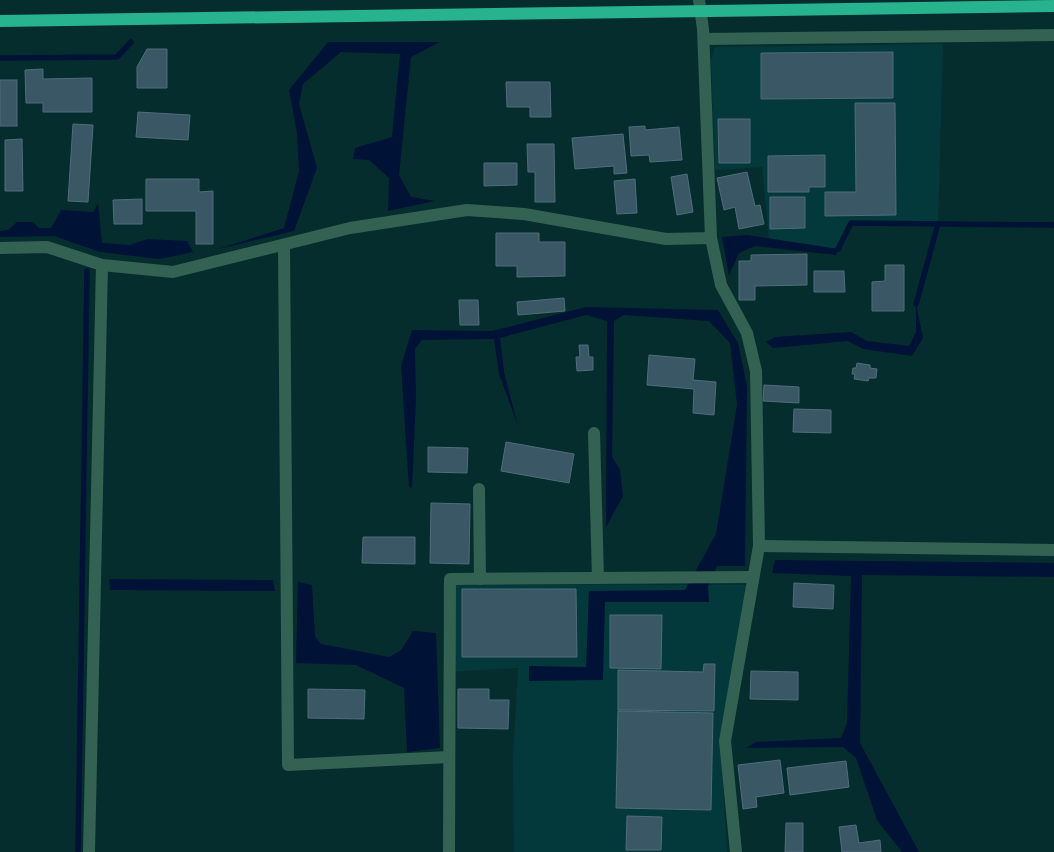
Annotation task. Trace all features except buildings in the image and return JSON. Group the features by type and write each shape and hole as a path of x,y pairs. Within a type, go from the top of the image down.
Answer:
{"highway":[{"path":"0,21 700,6 1054,6"}],"street":[{"path":"700,6 704,39 711,238 721,285 747,333 756,371 759,546 725,741 736,852"},
{"path":"704,39 1054,35"},
{"path":"0,248 47,247 102,265 173,272 350,228 467,210 524,214 666,239 711,238"},
{"path":"284,245 288,764 449,757"},
{"path":"89,852 102,265"},
{"path":"594,433 598,578"},
{"path":"479,489 480,579"},
{"path":"759,546 1054,550"},
{"path":"449,852 450,579 754,577"}],"shaded area":[{"path":"328,42 440,42 411,57 399,175 411,197 435,201 388,211 389,178 369,160 353,159 355,148 392,137 400,54 341,52 303,84 299,104 317,168 294,231 218,249 284,228 299,171 297,133 289,90"},
{"path":"943,44 938,224 851,223 838,249 769,239 762,167 715,170 711,60 715,47"},
{"path":"98,203 102,243 130,245 147,239 187,241 193,252 159,259 100,252 54,236 0,237 0,231 8,230 17,222 33,222 39,228 51,228 61,210 93,212"},
{"path":"747,235 838,249 836,255 755,246 739,253 729,275 722,237"},
{"path":"916,304 923,338 912,356 863,349 848,341 773,348 766,342 775,337 851,332 867,341 909,346 916,332"},
{"path":"586,307 718,310 738,343 747,386 745,566 717,566 708,586 709,602 605,602 603,680 529,681 529,666 586,667 589,591 685,590 716,534 737,405 730,343 709,321 624,315 614,321 612,457 620,470 623,496 606,527 607,321 586,315 500,338 504,372 518,426 499,374 494,339 422,340 415,349 416,399 412,488 409,487 401,366 412,330 492,331"},
{"path":"775,560 1054,563 1054,577 862,575 860,743 919,852 902,852 877,820 856,758 843,747 746,748 756,742 841,738 847,723 851,576 772,573"},
{"path":"109,579 273,580 275,591 110,590"},
{"path":"298,582 312,585 315,636 321,644 389,657 401,650 413,631 436,633 440,748 407,752 404,688 356,665 296,663"},
{"path":"443,584 747,585 720,737 727,852 514,852 513,757 518,668 445,672"}],"waterway":[{"path":"0,58 117,57 131,42"},
{"path":"838,249 851,223 1054,225"},
{"path":"916,304 938,224"},
{"path":"78,852 87,271"}]}
